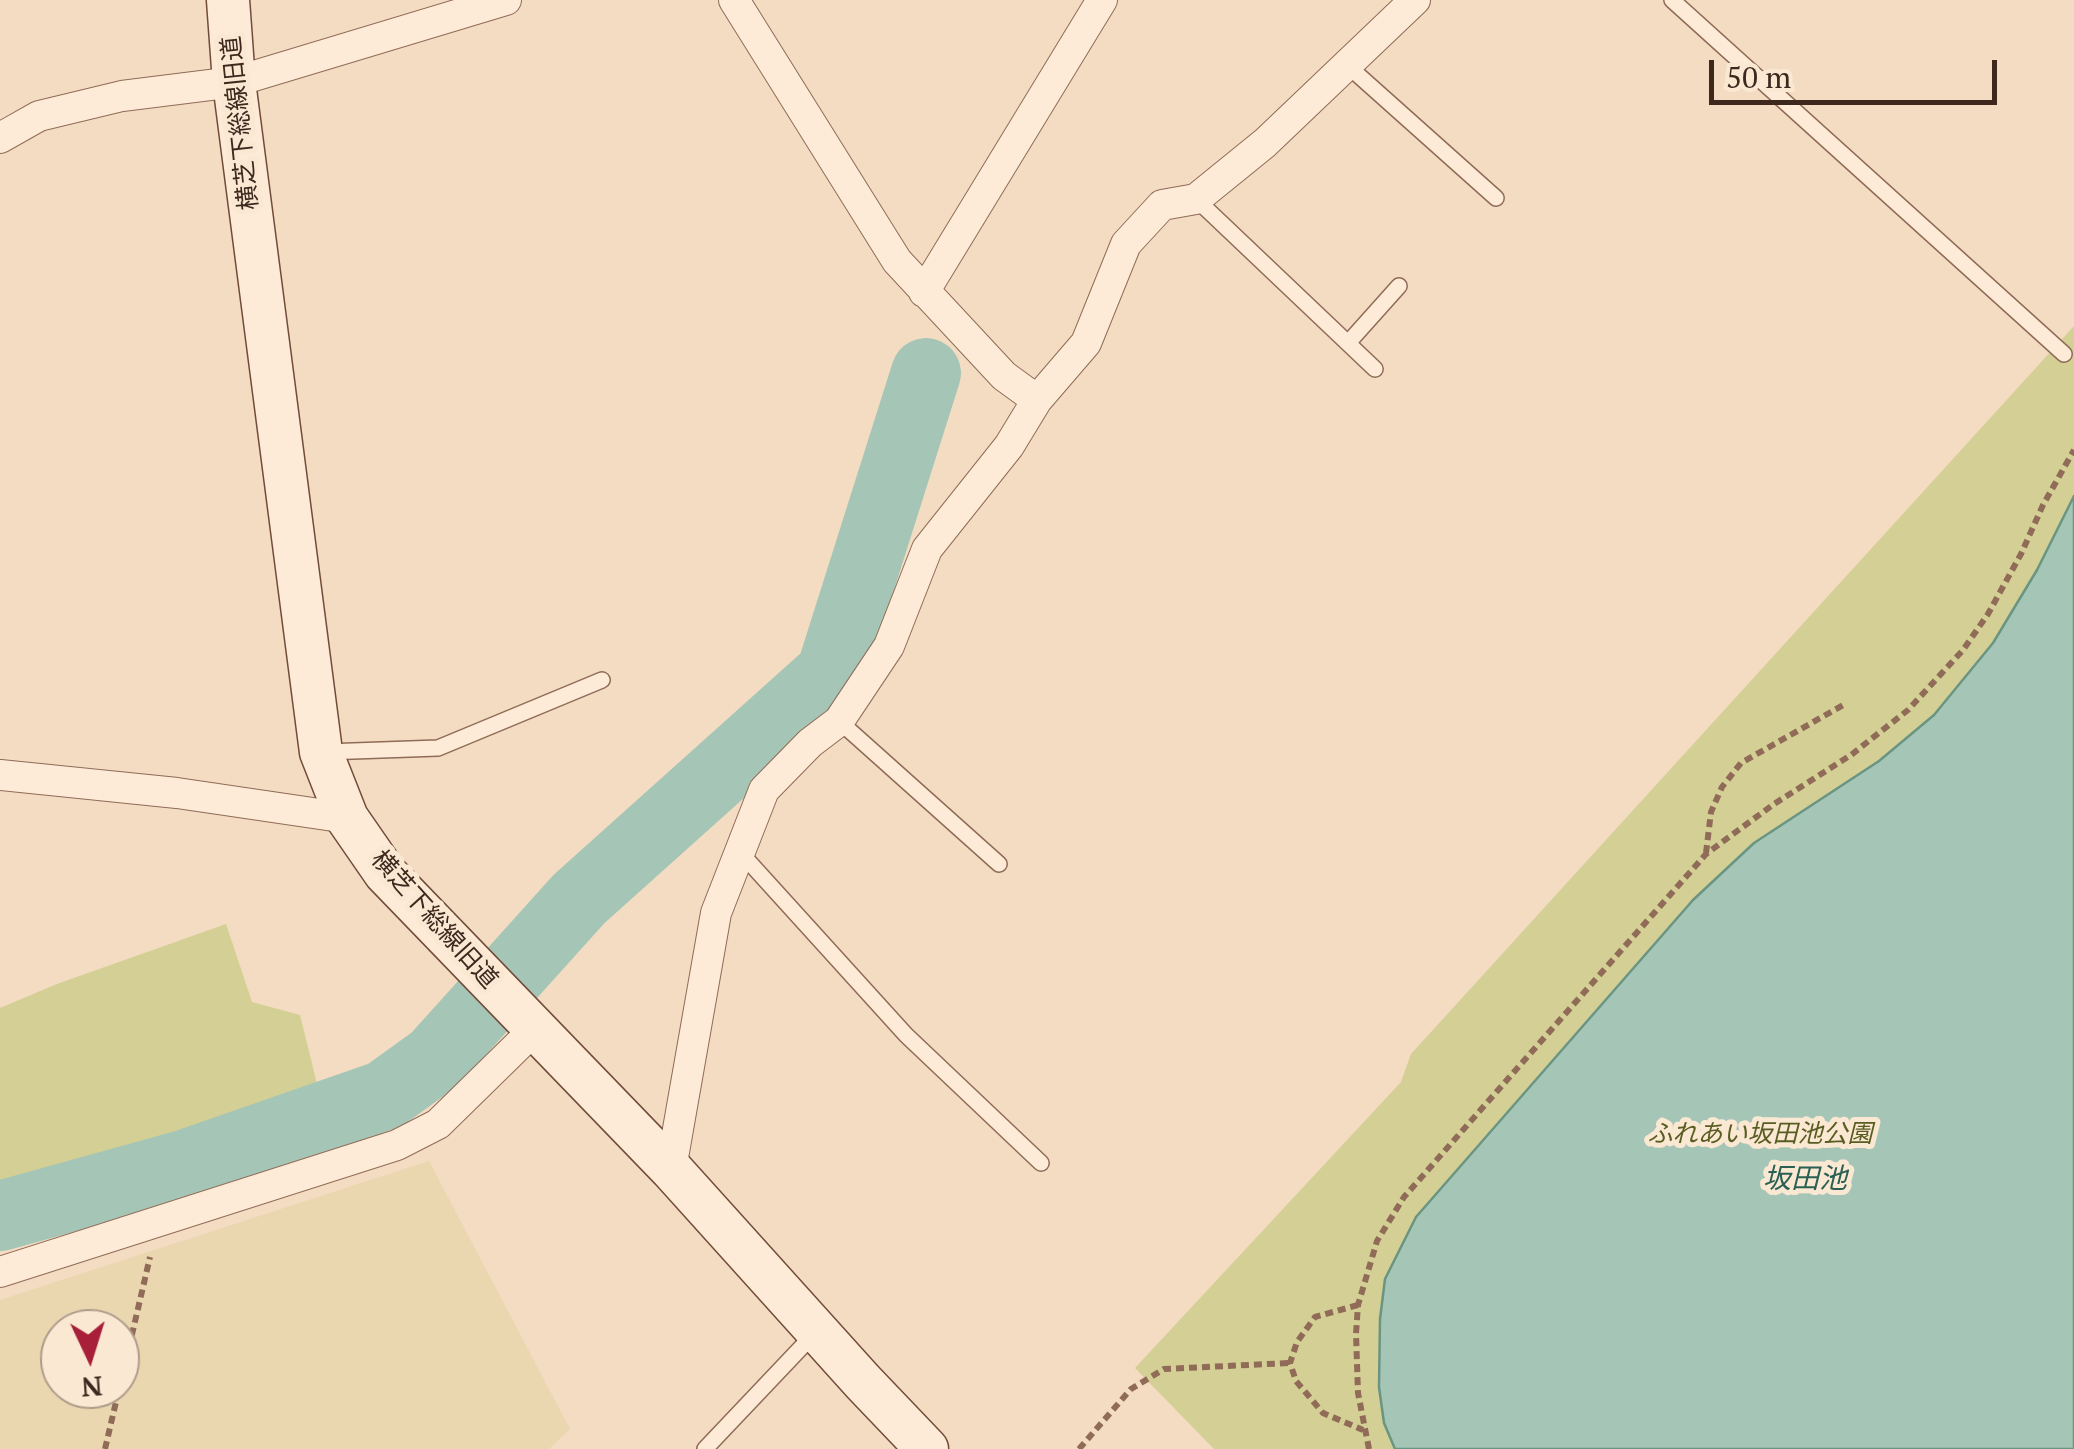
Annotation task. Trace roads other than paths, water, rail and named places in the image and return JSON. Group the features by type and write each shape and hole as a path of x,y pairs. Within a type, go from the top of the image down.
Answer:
{"street":[{"name":"横芝下総線旧道","path":"228,0 234,82 321,752 347,818 385,873 672,1169 816,1331 928,1449"},
{"path":"0,138 40,116 122,96 234,82 506,0"},
{"path":"734,0 896,262 1004,376 1038,400"},
{"path":"924,292 1102,0"},
{"path":"672,1169 716,914 764,790 810,743 839,721 889,646 926,549 1086,343 1126,244 1162,205 1196,199 1265,144 1415,0"},
{"path":"0,774 347,818"},
{"path":"0,1272 397,1145 438,1124 534,1029"}],"lane":[{"path":"1672,0 2064,354"},
{"path":"1347,65 1496,198"},
{"path":"1196,199 1375,369"},
{"path":"1348,343 1398,286"},
{"path":"321,752 438,748 602,680"},
{"path":"839,721 999,864"},
{"path":"740,852 906,1035 1040,1163"},
{"path":"705,1449 816,1331"}],"water":[{"name":"坂田池","path":"2074,496 2074,1449 1395,1449 1384,1423 1379,1387 1380,1319 1385,1279 1416,1217 1693,900 1754,843 1879,761 1934,715 1993,643 2037,570"}],"waterway":[{"path":"0,1216 184,1165 385,1095 435,1059 579,899 831,673 926,373"}],"park label":[{"name":"ふれあい坂田池公園","path":"1760,1135"}]}
